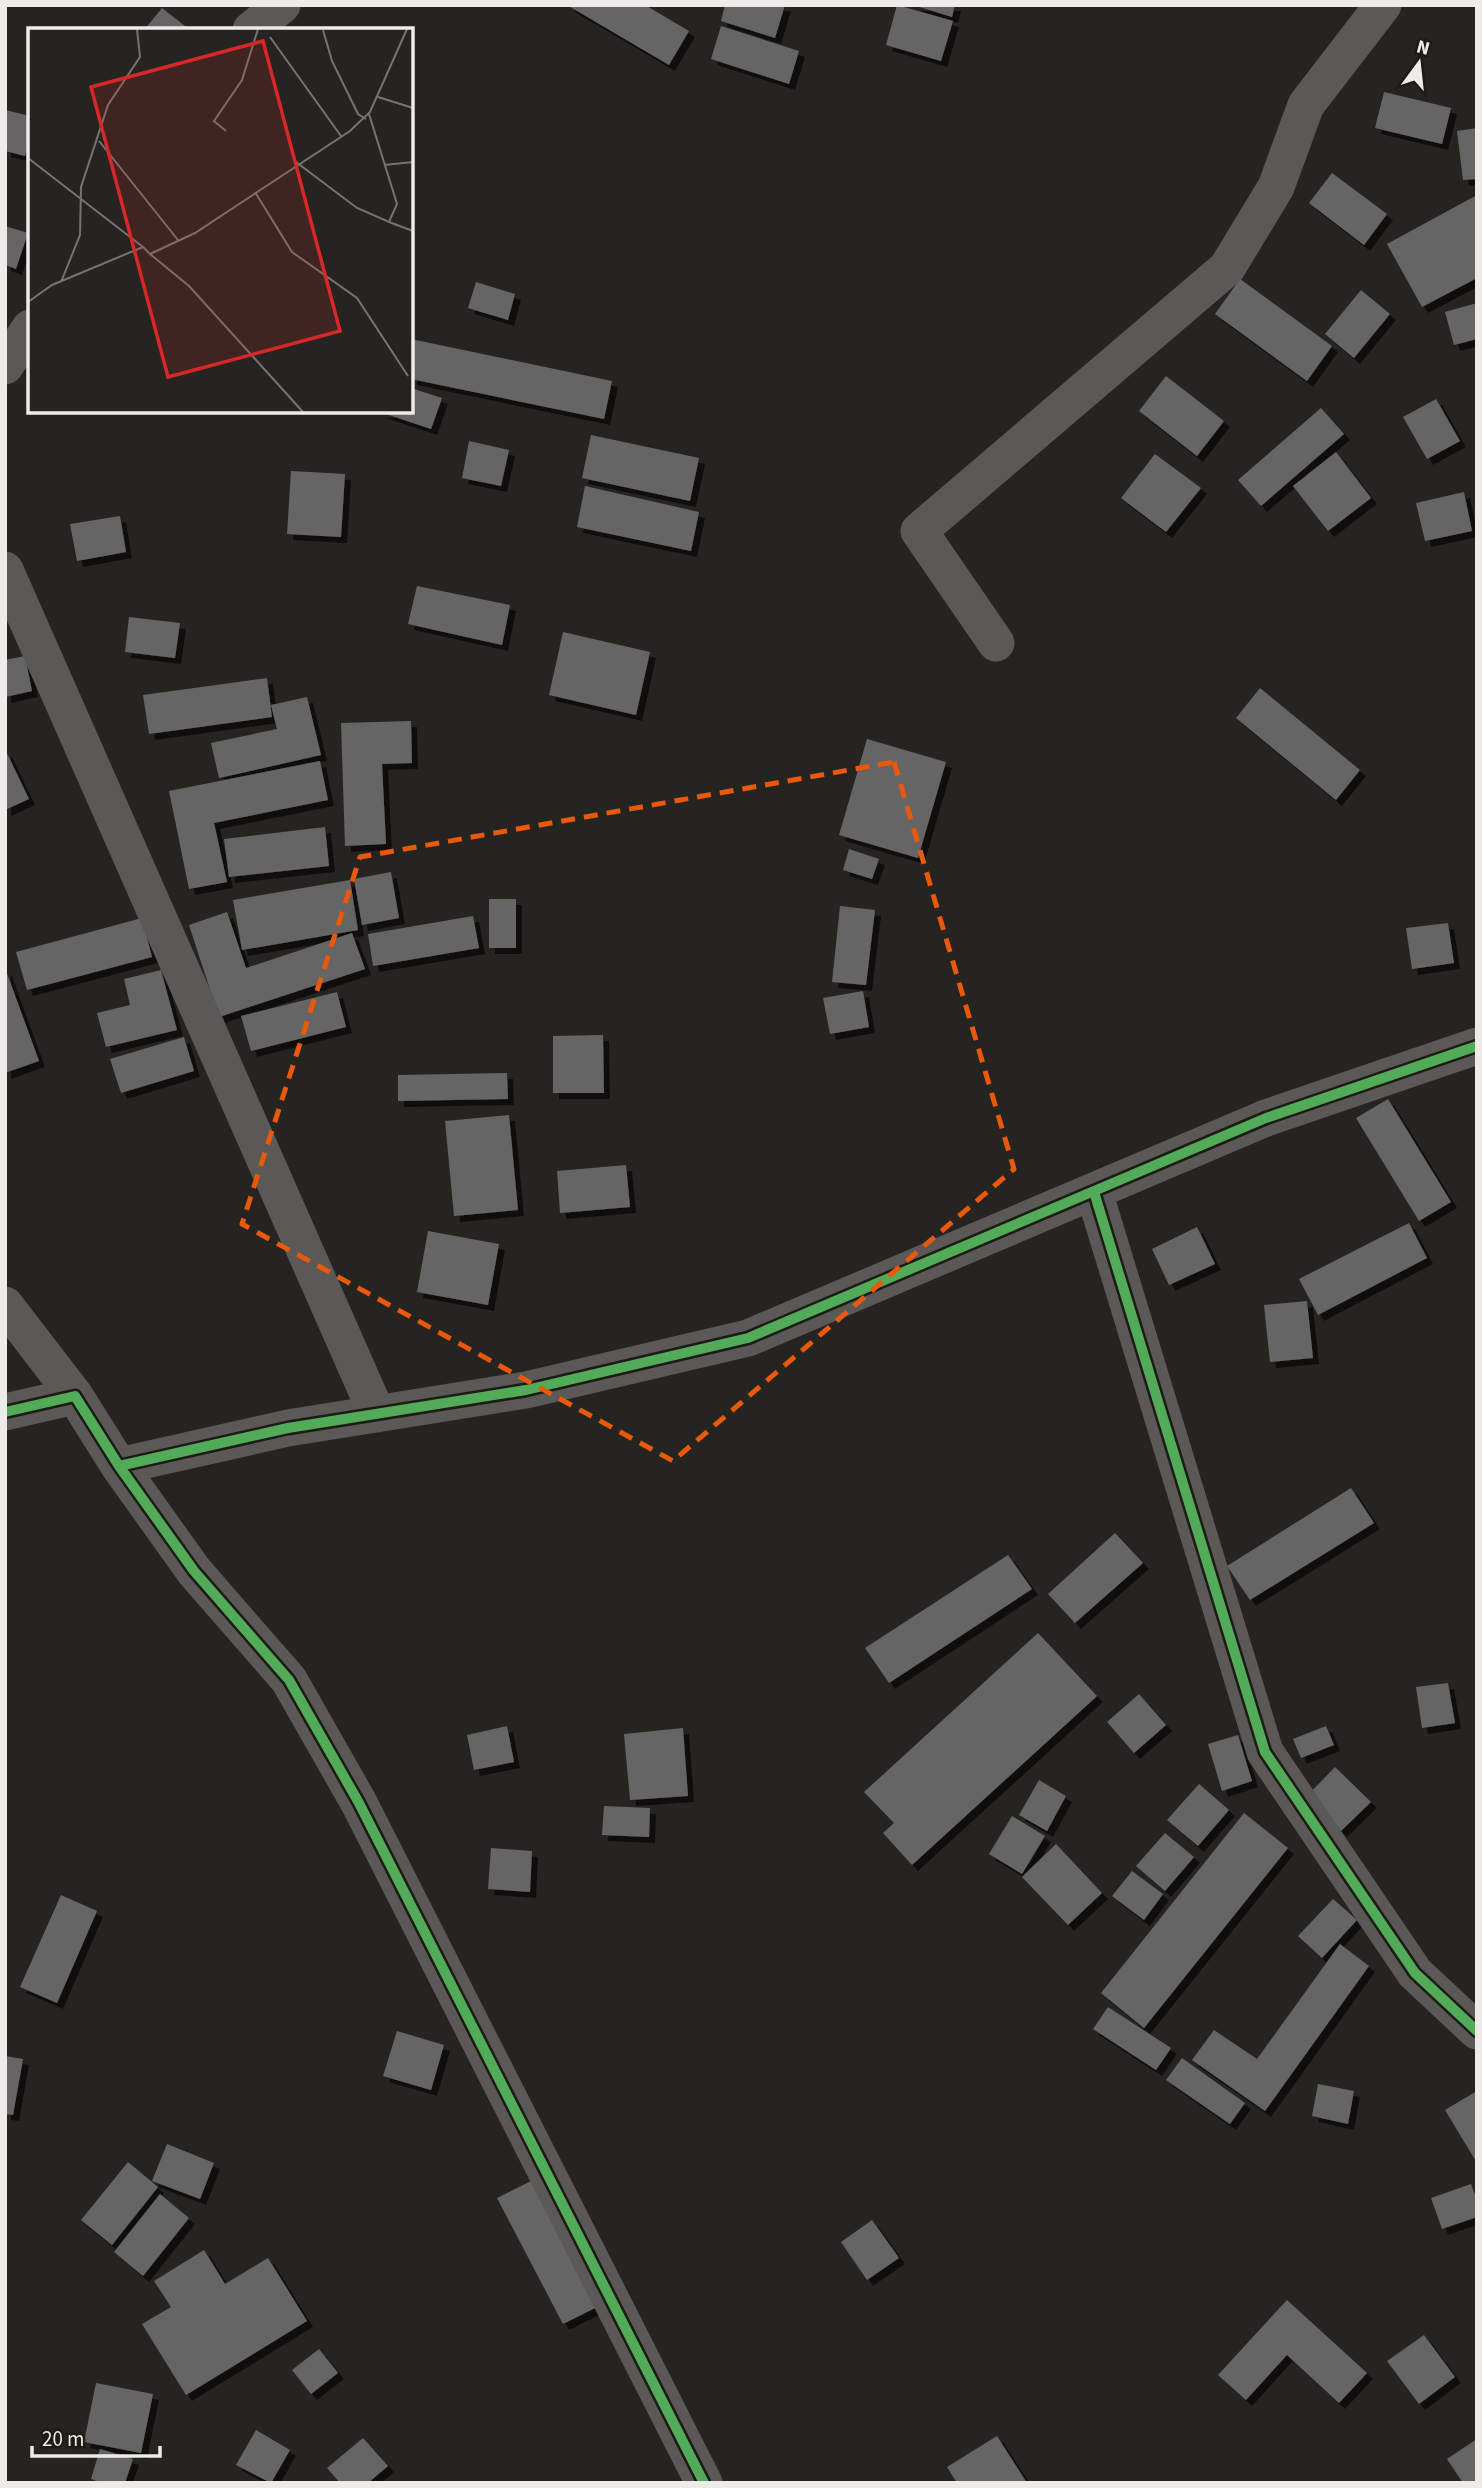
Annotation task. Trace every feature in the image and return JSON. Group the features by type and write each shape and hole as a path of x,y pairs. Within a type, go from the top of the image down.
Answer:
{"street":[{"path":"253,28 282,5"},
{"path":"996,643 919,531 1227,268 1276,187 1306,105 1383,5"},
{"path":"5,366 28,331"},
{"path":"5,570 377,1414"},
{"path":"119,1466 288,1428 526,1390 748,1338 1266,1118 1477,1046"},
{"path":"1094,1192 1265,1752 1415,1973 1477,2031"},
{"path":"5,1305 75,1396 119,1466 194,1571 289,1680 359,1803 704,2483"},
{"path":"5,1412 75,1396"}],"highlighted area":[{"path":"894,762 1014,1169 673,1461 242,1224 360,857"}],"building":[{"path":"567,5 645,5 689,31 669,65"},
{"path":"725,5 785,5 775,38 721,21"},
{"path":"897,5 953,21 941,61 886,45"},
{"path":"913,5 955,5 952,17"},
{"path":"162,8 187,28 146,28"},
{"path":"721,26 799,51 789,84 711,59"},
{"path":"1384,92 1451,108 1442,144 1375,128"},
{"path":"5,110 28,116 28,146 25,156 5,151"},
{"path":"1477,128 1477,179 1463,180 1457,131"},
{"path":"1332,173 1387,214 1364,245 1309,203"},
{"path":"1477,195 1477,278 1422,307 1387,244"},
{"path":"5,226 28,233 16,269 5,265"},
{"path":"1240,279 1332,346 1307,381 1215,314"},
{"path":"476,282 515,294 508,320 468,308"},
{"path":"1361,290 1390,314 1354,358 1325,334"},
{"path":"1477,303 1477,339 1454,345 1445,312"},
{"path":"413,339 612,381 604,419 413,379"},
{"path":"1166,376 1224,421 1197,456 1139,411"},
{"path":"413,389 442,398 431,429 383,413 413,413"},
{"path":"1436,399 1460,441 1427,459 1403,417"},
{"path":"1321,408 1344,434 1261,506 1238,480"},
{"path":"591,435 699,458 690,501 582,478"},
{"path":"469,441 509,450 501,486 462,478"},
{"path":"1336,452 1371,498 1328,531 1293,486"},
{"path":"1155,454 1201,488 1166,532 1121,498"},
{"path":"291,471 345,474 341,537 287,534"},
{"path":"585,486 699,512 691,551 577,527"},
{"path":"1464,492 1472,531 1425,541 1416,503"},
{"path":"120,516 126,552 77,561 70,524"},
{"path":"417,586 510,605 502,645 408,624"},
{"path":"129,617 180,623 175,658 125,652"},
{"path":"563,632 650,652 636,715 549,695"},
{"path":"25,656 32,691 5,697 5,660"},
{"path":"267,678 272,717 149,734 143,695"},
{"path":"1260,688 1360,770 1336,800 1236,718"},
{"path":"307,697 321,755 219,778 211,743 277,729 271,705"},
{"path":"411,721 412,763 382,764 386,844 345,846 341,723"},
{"path":"867,739 946,762 918,858 839,835"},
{"path":"5,749 29,799 5,810"},
{"path":"320,761 328,800 214,823 227,882 189,889 169,791"},
{"path":"325,827 329,866 229,877 224,839"},
{"path":"849,849 879,859 872,879 843,870"},
{"path":"391,872 399,918 362,925 354,879"},
{"path":"350,880 358,930 242,950 233,900"},
{"path":"489,899 516,899 516,948 489,948"},
{"path":"840,906 875,910 866,985 832,982"},
{"path":"227,912 246,968 352,933 365,969 219,1017 189,925"},
{"path":"473,916 479,948 373,966 368,934"},
{"path":"142,918 152,957 27,990 16,952"},
{"path":"1448,923 1454,963 1412,969 1406,928"},
{"path":"5,968 39,1061 5,1073"},
{"path":"161,970 177,1030 106,1047 97,1013 130,1005 124,979"},
{"path":"863,991 869,1027 830,1034 823,998"},
{"path":"337,992 346,1027 251,1051 241,1016"},
{"path":"603,1035 604,1093 553,1093 553,1036"},
{"path":"184,1037 194,1071 121,1093 110,1059"},
{"path":"507,1073 508,1099 398,1101 398,1075"},
{"path":"1388,1099 1451,1202 1419,1221 1356,1118"},
{"path":"509,1115 518,1210 454,1216 445,1121"},
{"path":"626,1165 630,1207 560,1213 557,1171"},
{"path":"1409,1223 1427,1258 1318,1315 1299,1279"},
{"path":"1197,1227 1215,1264 1169,1285 1152,1249"},
{"path":"428,1231 499,1244 488,1305 417,1292"},
{"path":"1307,1301 1313,1358 1270,1362 1264,1305"},
{"path":"1351,1488 1374,1523 1250,1600 1227,1566"},
{"path":"1115,1533 1143,1563 1075,1623 1048,1594"},
{"path":"1008,1555 1032,1589 889,1683 865,1648"},
{"path":"1038,1633 1097,1696 912,1865 883,1833 894,1823 864,1792"},
{"path":"1448,1683 1455,1723 1422,1728 1416,1687"},
{"path":"1139,1694 1166,1725 1134,1753 1107,1722"},
{"path":"507,1726 514,1762 474,1770 467,1735"},
{"path":"1326,1726 1334,1745 1301,1758 1293,1739"},
{"path":"683,1728 688,1796 630,1800 624,1734"},
{"path":"1238,1735 1252,1781 1222,1791 1208,1744"},
{"path":"1335,1767 1371,1802 1341,1831 1306,1797"},
{"path":"1039,1780 1066,1796 1047,1831 1019,1815"},
{"path":"1199,1784 1229,1810 1198,1846 1167,1820"},
{"path":"604,1806 650,1808 649,1837 602,1835"},
{"path":"1244,1813 1288,1848 1144,2028 1101,1993"},
{"path":"1012,1816 1045,1836 1022,1874 989,1854"},
{"path":"1165,1833 1194,1857 1165,1891 1136,1866"},
{"path":"1056,1844 1102,1893 1068,1925 1022,1877"},
{"path":"491,1848 532,1851 530,1892 488,1889"},
{"path":"1132,1871 1163,1894 1144,1920 1112,1896"},
{"path":"61,1895 97,1911 57,2003 20,1987"},
{"path":"1333,1899 1357,1920 1322,1958 1298,1936"},
{"path":"1340,1944 1369,1966 1265,2111 1192,2060 1214,2030 1257,2059"},
{"path":"1108,2007 1171,2048 1156,2070 1093,2029"},
{"path":"397,2031 444,2045 431,2090 383,2076"},
{"path":"5,2056 23,2059 13,2115 5,2114"},
{"path":"1182,2058 1245,2103 1230,2124 1166,2080"},
{"path":"1318,2084 1354,2091 1348,2124 1312,2116"},
{"path":"1477,2091 1477,2163 1445,2110"},
{"path":"167,2144 214,2163 200,2199 152,2181"},
{"path":"128,2162 158,2187 112,2245 81,2220"},
{"path":"531,2181 597,2307 563,2324 497,2198"},
{"path":"1471,2184 1477,2200 1477,2217 1442,2229 1431,2198"},
{"path":"160,2194 189,2218 143,2276 114,2252"},
{"path":"872,2220 899,2258 867,2280 841,2242"},
{"path":"204,2250 225,2284 268,2258 307,2321 186,2395 142,2324 171,2307 154,2281"},
{"path":"1287,2300 1367,2373 1339,2403 1287,2355 1246,2400 1218,2375"},
{"path":"1424,2335 1455,2377 1419,2404 1387,2361"},
{"path":"319,2349 338,2373 311,2394 292,2370"},
{"path":"96,2383 153,2394 141,2453 84,2442"},
{"path":"256,2430 290,2450 271,2483 236,2465"},
{"path":"997,2436 1027,2483 957,2483 947,2467"},
{"path":"363,2438 388,2466 368,2483 340,2483 327,2468"},
{"path":"1477,2439 1477,2483 1463,2483 1447,2459"},
{"path":"100,2449 133,2459 125,2483 102,2483 91,2479"}],"cycle path":[{"path":"5,1412 75,1396 119,1466 288,1428 526,1390 748,1338 1266,1118 1477,1046"},
{"path":"1094,1192 1265,1752 1415,1973 1477,2031"},
{"path":"119,1466 194,1571 289,1680 359,1803 704,2483"}]}
